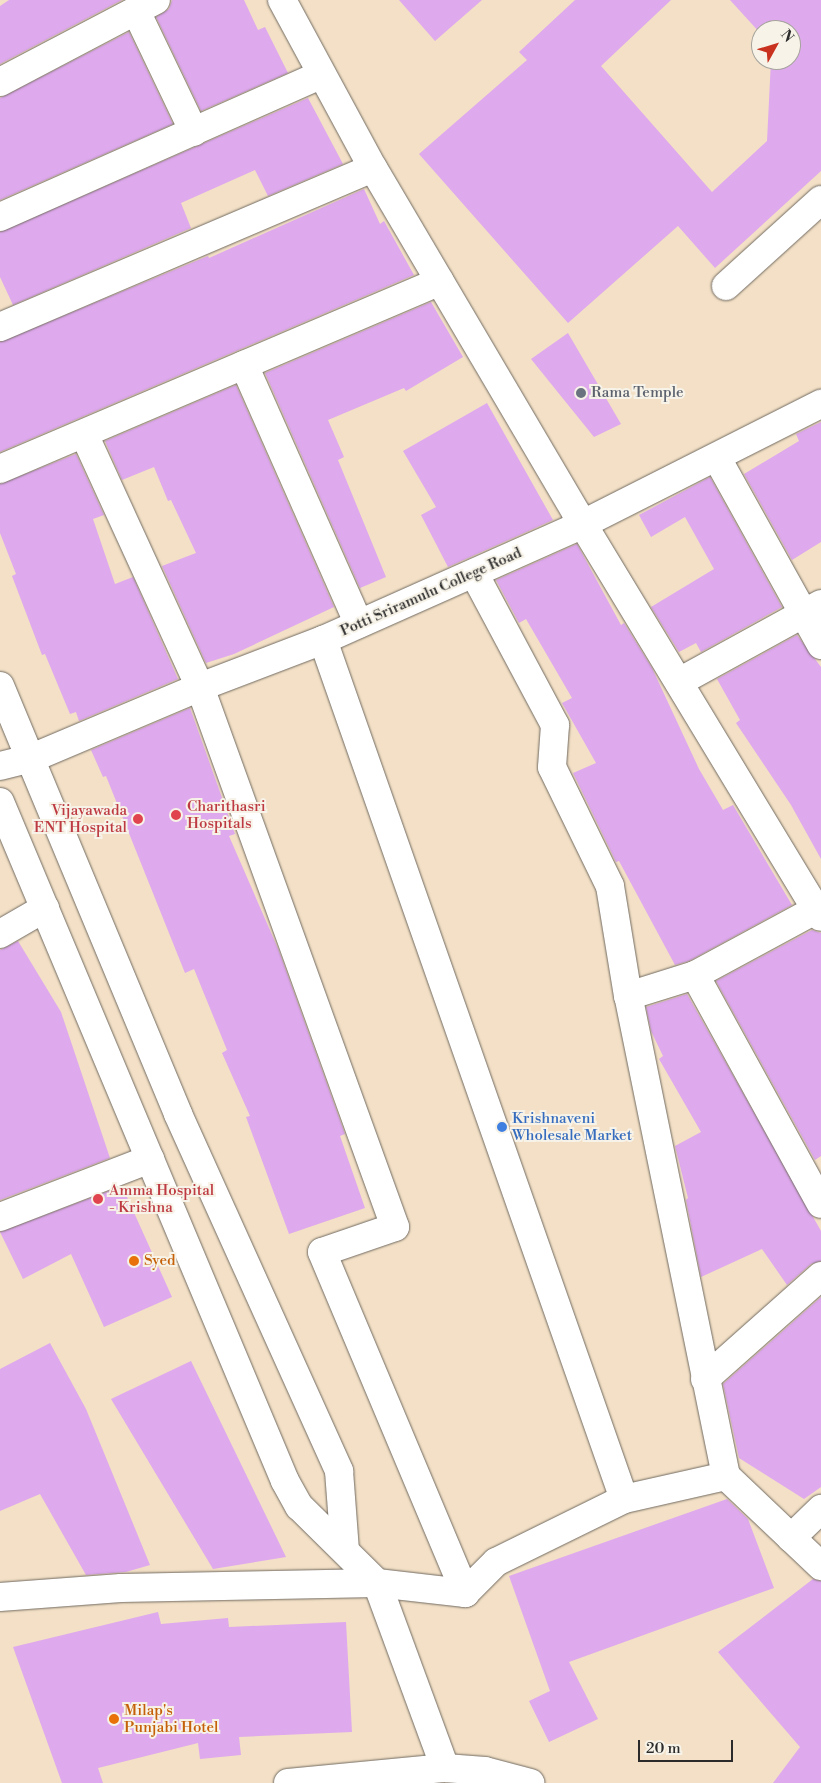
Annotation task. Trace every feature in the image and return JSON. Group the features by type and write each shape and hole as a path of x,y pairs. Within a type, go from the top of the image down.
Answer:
{"street":[{"path":"282,0 321,76 583,524 819,911 695,975 628,996"},
{"path":"0,82 146,5 194,132"},
{"path":"0,217 321,76"},
{"path":"0,327 374,168"},
{"path":"726,286 821,200"},
{"path":"0,469 440,281"},
{"path":"244,365 359,624"},
{"name":"Potti Sriramulu College Road","path":"0,766 32,758 200,687 323,640 583,524 821,404"},
{"path":"84,434 200,687 395,1227 322,1252 465,1593"},
{"path":"717,458 812,608 821,645"},
{"path":"474,573 554,726 552,767 610,886 628,996 726,1476 821,1566"},
{"path":"679,682 812,608"},
{"path":"323,640 624,1499"},
{"path":"0,686 32,758 178,1114 339,1471 346,1550"},
{"path":"0,802 285,1481 299,1506 346,1550 377,1583 445,1768"},
{"path":"0,934 44,908"},
{"path":"695,975 821,1204"},
{"path":"0,1217 150,1160"},
{"path":"705,1379 821,1276"},
{"path":"465,1593 496,1562 624,1499 726,1476"},
{"path":"791,1538 821,1509"},
{"path":"0,1597 121,1588 377,1583 465,1593"},
{"path":"288,1783 445,1768 485,1771 530,1783"}],"building":[{"path":"9,0 122,0 0,64 0,6"},
{"path":"172,0 244,0 258,30 265,27 288,73 201,111 156,17 169,9"},
{"path":"399,0 482,0 435,41"},
{"path":"575,0 671,0 601,66 712,192 767,141 771,70 801,70 801,20 751,20 751,23 730,0 821,0 821,171 715,268 678,226 568,323 419,154 527,60 519,52"},
{"path":"129,32 173,124 0,200 0,98"},
{"path":"308,98 343,164 268,196 255,170 181,203 191,228 13,305 0,277 0,232"},
{"path":"364,189 380,224 384,221 414,275 0,452 0,342 208,256 209,258"},
{"path":"431,302 463,357 406,391 404,388 328,420 344,457 338,460 386,577 360,588 265,373"},
{"name":"Rama Temple","path":"568,333 621,424 594,437 531,359"},
{"path":"236,385 334,607 234,654 206,663 162,566 196,553 171,500 168,501 154,467 122,480 105,441"},
{"path":"487,403 553,520 448,567 421,515 436,507 403,451"},
{"path":"821,422 821,542 792,560 744,474 799,441 796,434"},
{"path":"76,454 104,515 93,519 115,584 133,577 178,679 79,721 76,712 70,714 45,654 42,655 12,576 16,574 0,533 0,484"},
{"path":"710,477 782,607 701,652 696,643 679,652 651,607 714,569 685,517 651,537 639,515"},
{"path":"577,544 621,625 624,623 652,668 699,769 723,810 733,805 792,905 689,961 675,965 619,861 616,862 573,773 596,763 562,703 572,698 526,619 519,623 496,580"},
{"path":"797,635 821,667 821,859 791,805 736,723 740,720 717,679"},
{"path":"190,708 235,834 229,836 279,951 345,1134 340,1136 365,1208 289,1234 246,1117 250,1116 222,1053 227,1050 194,969 185,973 106,776 103,777 91,750"},
{"path":"812,930 821,933 821,1156 815,1160 716,981"},
{"path":"18,941 61,1012 110,1158 0,1200 0,950"},
{"path":"687,994 821,1231 821,1261 811,1264 787,1285 762,1249 701,1277 686,1200 688,1198 675,1146 701,1132 659,1059 663,1056 651,1031 646,1007"},
{"path":"122,1186 172,1297 104,1327 71,1254 23,1279 0,1232"},
{"path":"821,1297 821,1487 804,1499 739,1458 723,1384"},
{"path":"50,1343 86,1409 150,1565 126,1572 86,1575 40,1494 0,1511 0,1369"},
{"path":"191,1361 286,1557 213,1569 111,1399"},
{"path":"727,1499 748,1519 774,1588 569,1662 598,1719 549,1742 529,1701 550,1691 509,1576"},
{"path":"813,1579 821,1581 821,1783 773,1783 800,1747 718,1652"},
{"path":"158,1612 161,1624 228,1618 229,1627 346,1622 352,1732 239,1737 241,1755 200,1759 198,1743 98,1768 103,1783 62,1783 13,1647"}],"place":[{"name":"Rama Temple","path":"581,393"},
{"name":"Charithasri Hospitals","path":"176,815"},
{"name":"Vijayawada ENT Hospital","path":"138,819"},
{"name":"Krishnaveni Wholesale Market","path":"502,1127"},
{"name":"Amma Hospital - Krishna","path":"98,1199"},
{"name":"Syed","path":"134,1261"},
{"name":"Milap's Punjabi Hotel","path":"114,1719"}]}
